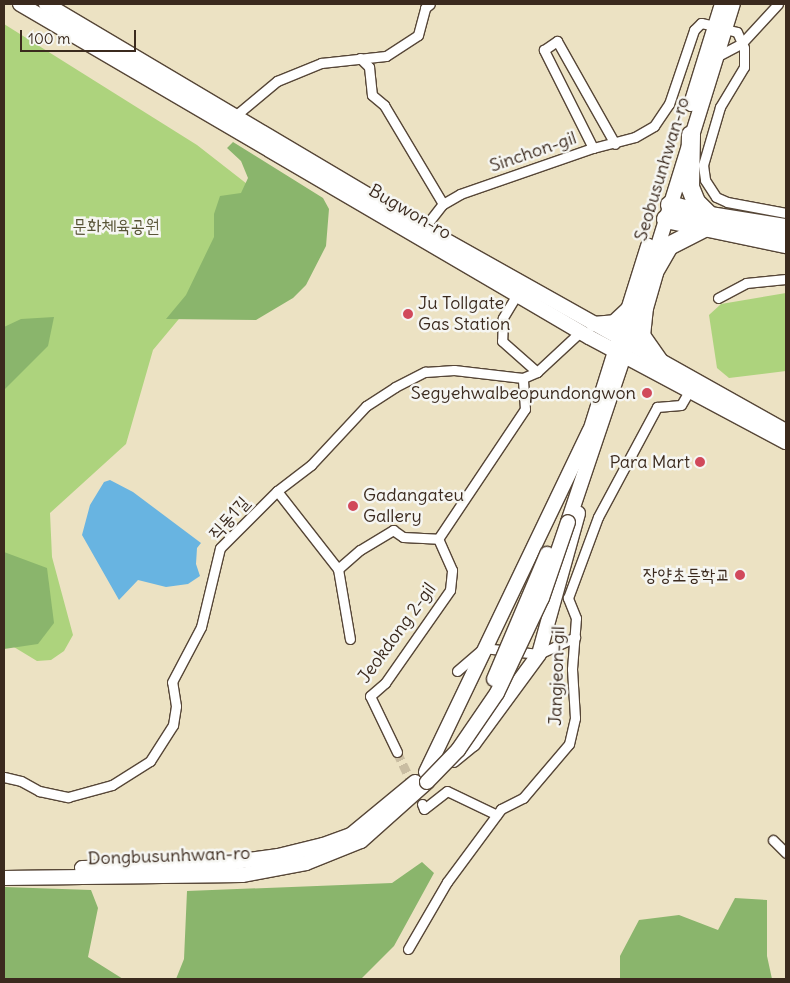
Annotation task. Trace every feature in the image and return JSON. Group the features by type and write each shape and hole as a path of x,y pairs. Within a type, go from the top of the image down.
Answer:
{"highway":[{"path":"691,135 690,187 707,222"},
{"path":"664,211 786,244"},
{"path":"658,368 641,336 639,305 652,274 669,246 707,222 786,228"}],"street":[{"name":"Bugwon-ro","path":"20,4 520,290 587,331 786,431"},
{"name":"Bugwon-ro","path":"46,4 235,116 421,233"},
{"path":"235,116 277,81 321,63 386,56 418,35 425,8 430,4"},
{"name":"Seobusunhwan-ro","path":"652,274 664,211 722,54 720,27 722,4"},
{"name":"Seobusunhwan-ro","path":"622,349 639,305 664,211 720,27 733,4"},
{"path":"722,54 742,43 778,4"},
{"name":"Sinchon-gil","path":"421,233 443,204 460,194 593,148 615,144 635,137 654,126 669,104 694,30 701,23 720,27"},
{"path":"720,27 737,32 742,43 744,66 720,107 703,165 705,180 716,197 727,202 786,213"},
{"path":"593,148 544,50 557,41 615,144"},
{"path":"722,54 744,55"},
{"path":"360,58 370,67 372,95 384,105 443,204"},
{"path":"718,298 757,280 786,279"},
{"path":"520,290 503,318 502,341 537,372"},
{"path":"612,380 602,352 587,331 614,322 639,305"},
{"name":"직동1길","path":"4,777 21,781 39,791 73,796 112,786 150,762 174,725 176,706 172,682 201,627 220,548 276,491 311,464 366,406 425,372 454,370 523,378 537,372 587,331"},
{"path":"427,777 458,750 497,693 542,598 564,520 622,349"},
{"name":"Bugwon-ro","path":"658,368 689,391 786,442"},
{"path":"612,380 641,370 658,368"},
{"path":"338,569 360,550 393,530 403,537 438,539 525,409 523,378"},
{"name":"Jangjeon-gil","path":"408,949 447,882 497,815 523,798 569,744 576,718 572,669 576,618 568,598 598,517 657,407 681,405 689,391"},
{"path":"427,777 483,648 595,432"},
{"path":"427,777 473,744 539,654 595,432"},
{"path":"276,491 338,569 350,639"},
{"name":"Jeokdong 2-gil","path":"397,752 370,696 385,682 450,590 452,570 438,539"},
{"path":"457,671 483,648 539,654 575,637"},
{"name":"Dongbusunhwan-ro","path":"4,870 205,866 278,856 351,835 427,777"},
{"name":"Dongbusunhwan-ro","path":"4,878 242,875 306,863 361,841 427,777"},
{"path":"422,804 424,809 447,791 497,815"},
{"path":"773,840 786,853"}],"green space":[{"name":"문화체육공원","path":"4,24 197,145 274,205 153,350 126,444 50,513 52,557 73,635 64,651 51,660 37,661 4,641"},
{"path":"233,142 323,198 329,209 326,246 306,285 293,298 256,320 166,319 186,295 214,237 214,214 220,196 241,193 248,178 241,161 227,148"},
{"path":"786,293 786,371 729,378 717,368 709,315 721,304"},
{"path":"54,317 48,346 4,390 4,327 21,319"},
{"path":"4,552 47,568 54,623 38,644 4,649"},
{"path":"422,862 434,873 394,946 361,979 176,979 184,959 187,891 392,883"},
{"path":"4,887 91,890 98,908 88,957 123,979 4,979"},
{"path":"735,898 767,900 767,956 772,979 620,979 620,956 639,920 679,915 718,930"}],"water":[{"path":"110,480 133,492 201,543 197,548 196,564 200,576 188,584 166,587 138,580 119,600 82,535 90,505 104,482"}],"tunnel":[{"path":"397,752 422,804"}],"place":[{"name":"Ju Tollgate Gas Station","path":"408,314"},
{"name":"Segyehwalbeopundongwon","path":"647,393"},
{"name":"Para Mart","path":"700,462"},
{"name":"Gadangateu Gallery","path":"353,506"},
{"name":"장양초등학교","path":"740,575"}]}
